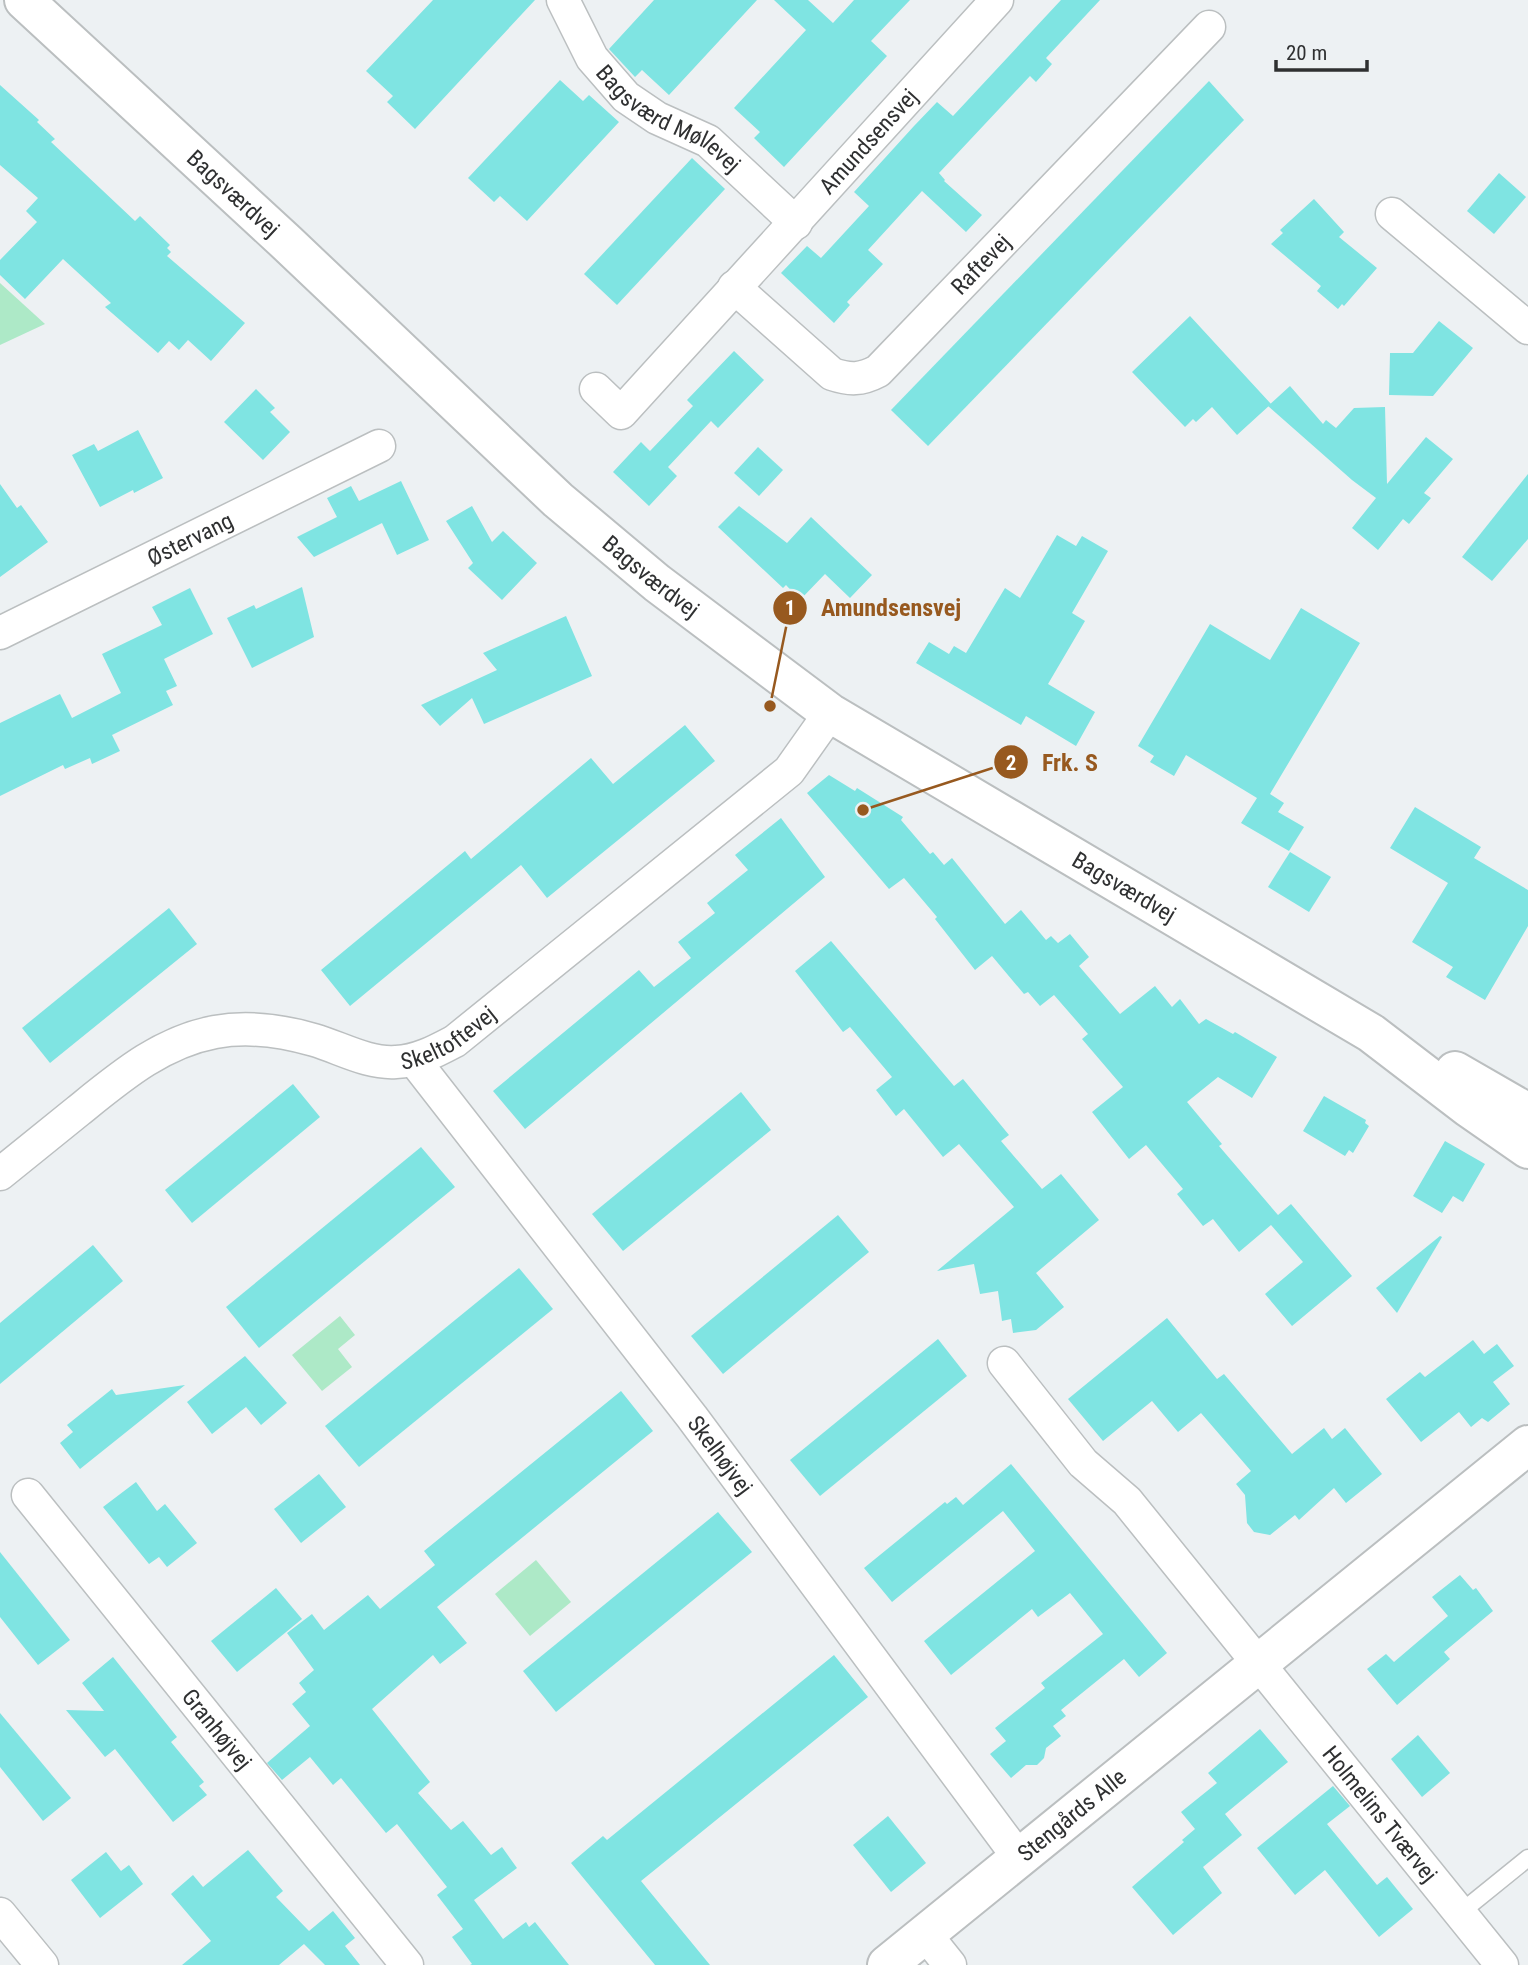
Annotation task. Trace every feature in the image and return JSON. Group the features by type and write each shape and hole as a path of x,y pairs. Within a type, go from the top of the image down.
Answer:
{"main road":[{"name":"Bagsværdvej","path":"24,0 598,536 657,583 830,713 1371,1033 1528,1149"},
{"name":"Bagsværdvej","path":"1371,1033 1412,1046 1528,1113"},
{"name":"Stengårds Alle","path":"887,1965 1528,1445"}],"street":[{"name":"Bagsværd Møllevej","path":"563,0 593,58 626,97 657,118 708,141 796,223"},
{"name":"Amundsensvej","path":"596,389 621,413 998,0"},
{"name":"Raftevej","path":"734,287 832,374 848,379 864,378 878,372 1209,27"},
{"path":"1392,214 1528,328"},
{"name":"Østervang","path":"0,633 379,446"},
{"name":"Skeltoftevej","path":"0,1174 132,1067 180,1042 198,1036 225,1030 258,1029 313,1040 375,1060 394,1062 414,1060 456,1041 789,771 830,713"},
{"name":"Skelhøjvej","path":"414,1060 692,1417 1019,1858"},
{"path":"1004,1363 1083,1463 1127,1501 1257,1664"},
{"name":"Granhøjvej","path":"28,1494 407,1965"},
{"name":"Holmelins Tværvej","path":"1257,1664 1502,1965"},
{"path":"0,1914 42,1965"},
{"path":"926,1935 950,1965"}],"lane":[{"path":"1460,1913 1528,1858"}],"green space":[{"path":"0,283 45,324 0,345"},
{"path":"340,1316 355,1335 338,1349 352,1367 322,1391 292,1355"},
{"path":"536,1560 571,1602 530,1636 495,1594"}],"building":[{"path":"433,0 535,0 415,129 387,102 393,96 366,71"},
{"path":"654,0 757,0 669,95 642,70 635,77 609,49"},
{"path":"774,0 808,0 833,23 854,0 910,0 871,41 887,56 784,167 754,138 760,132 734,108 806,30"},
{"path":"1061,0 1100,0 1046,58 1052,64 1036,82 1030,76 939,173 944,181 982,215 966,232 922,191 868,250 883,264 847,302 850,305 834,323 781,273 807,246 821,258 869,206 854,192 914,126 937,102 953,116"},
{"path":"560,80 583,101 589,95 619,122 527,221 500,196 494,202 468,178"},
{"path":"1209,81 1244,120 928,446 891,410"},
{"path":"0,85 39,120 37,122 55,139 51,142 135,221 140,216 170,245 167,248 171,252 167,256 245,323 211,361 188,340 179,350 169,341 158,353 105,307 111,303 63,259 25,299 0,275 0,260 37,222 26,211 38,198 0,165"},
{"path":"692,158 725,189 617,305 584,274"},
{"path":"1499,173 1526,197 1494,234 1467,211"},
{"path":"1314,199 1344,232 1339,237 1377,268 1344,306 1342,304 1338,309 1317,291 1321,286 1271,244 1283,233 1280,230"},
{"path":"1190,316 1271,404 1237,435 1212,407 1196,422 1193,419 1185,427 1132,372"},
{"path":"1439,321 1473,348 1433,396 1389,395 1390,353 1413,353"},
{"path":"734,351 764,380 718,428 711,421 668,467 677,476 649,506 613,472 641,442 650,451 693,406 687,400"},
{"path":"1290,386 1323,424 1326,420 1336,428 1354,408 1385,407 1387,484 1426,437 1453,459 1424,493 1431,498 1409,524 1403,519 1378,550 1352,528 1376,498 1268,406"},
{"path":"256,389 275,408 270,412 290,432 263,460 224,422"},
{"path":"138,430 163,478 100,507 72,455 94,444 98,451"},
{"path":"758,447 783,470 759,496 734,473"},
{"path":"1528,474 1528,539 1492,581 1462,557"},
{"path":"401,481 429,540 397,555 382,523 314,557 297,537 337,517 327,498 351,486 359,501"},
{"path":"0,484 17,508 21,505 48,542 0,577"},
{"path":"472,506 492,542 503,531 537,563 502,600 468,568 473,563 446,521"},
{"path":"739,506 787,543 811,517 872,575 850,598 825,574 800,600 786,585 783,588 718,527"},
{"path":"1057,535 1076,546 1082,536 1108,551 1072,613 1085,621 1048,684 1095,712 1076,746 1026,716 1021,725 916,663 929,642 949,654 954,646 966,653 1005,588 1020,598"},
{"path":"302,587 314,637 252,668 227,618 254,605 256,609"},
{"path":"190,588 213,634 164,659 177,686 166,691 173,705 112,735 120,751 92,764 90,758 65,769 63,765 0,796 0,723 60,694 72,718 121,693 102,654 162,625 152,607"},
{"path":"1301,608 1360,643 1270,794 1284,803 1278,812 1304,827 1289,851 1241,823 1257,798 1186,755 1174,776 1150,762 1154,756 1138,746 1210,624 1270,660"},
{"path":"566,616 592,676 484,724 472,698 440,726 421,705 497,670 483,653"},
{"path":"685,725 715,761 547,898 521,865 350,1006 321,970 465,851 471,859 591,758 613,784"},
{"path":"829,775 855,791 857,788 903,817 901,820 930,854 933,852 944,865 952,858 1005,924 1021,910 1046,940 1051,936 1058,943 1070,934 1089,957 1079,966 1120,1014 1155,986 1172,1007 1180,999 1199,1024 1206,1019 1233,1034 1235,1032 1277,1057 1252,1098 1218,1077 1187,1102 1222,1144 1219,1146 1278,1215 1291,1204 1352,1276 1292,1326 1265,1294 1303,1262 1271,1225 1239,1252 1213,1219 1203,1226 1177,1194 1183,1189 1146,1145 1129,1159 1092,1112 1123,1087 1082,1039 1088,1034 1054,995 1040,1006 1028,992 1024,994 992,956 975,970 935,919 937,917 904,878 889,889 807,793"},
{"path":"1415,807 1481,847 1474,858 1528,890 1528,926 1485,1000 1446,977 1453,967 1412,942 1448,883 1390,848"},
{"path":"781,818 825,877 525,1129 493,1091 639,970 654,987 691,958 678,942 715,913 707,903 748,870 735,855"},
{"path":"1290,852 1331,877 1309,912 1268,887"},
{"path":"169,908 197,944 50,1063 22,1028"},
{"path":"831,941 954,1086 963,1079 1009,1135 1001,1141 1042,1189 1061,1174 1099,1220 1036,1273 1064,1307 1036,1330 1013,1333 1011,1319 1002,1321 998,1291 980,1294 974,1264 937,1271 1014,1207 959,1144 943,1157 904,1109 896,1116 876,1090 892,1077 850,1027 843,1032 795,971"},
{"path":"293,1084 320,1117 192,1223 165,1190"},
{"path":"741,1092 771,1130 623,1251 592,1214"},
{"path":"1324,1096 1366,1120 1365,1123 1369,1126 1353,1153 1349,1150 1345,1156 1303,1131"},
{"path":"1445,1141 1485,1164 1463,1202 1453,1196 1442,1213 1413,1196"},
{"path":"421,1147 455,1187 259,1348 226,1307"},
{"path":"838,1215 869,1252 723,1374 691,1336"},
{"path":"1442,1237 1397,1313 1376,1288"},
{"path":"93,1245 123,1281 0,1384 0,1323"},
{"path":"519,1268 553,1309 359,1467 325,1426"},
{"path":"1167,1318 1217,1379 1224,1374 1292,1454 1324,1428 1332,1439 1345,1428 1382,1474 1346,1503 1334,1488 1299,1520 1295,1515 1270,1535 1254,1532 1247,1523 1245,1495 1236,1484 1251,1471 1201,1413 1178,1432 1152,1401 1103,1441 1068,1399"},
{"path":"938,1339 967,1376 820,1496 790,1460"},
{"path":"1473,1340 1484,1354 1497,1344 1514,1366 1493,1382 1510,1404 1488,1422 1482,1418 1471,1427 1459,1412 1421,1442 1386,1399 1420,1372 1425,1377"},
{"path":"245,1356 287,1403 261,1425 246,1407 212,1434 187,1402"},
{"path":"185,1385 80,1469 60,1443 73,1432 67,1425 112,1389 116,1395"},
{"path":"621,1391 653,1431 437,1607 467,1643 440,1664 433,1655 372,1709 430,1782 418,1793 451,1830 463,1821 491,1855 502,1847 517,1868 474,1900 503,1939 526,1922 529,1927 535,1922 569,1965 470,1965 472,1964 452,1937 463,1929 437,1895 447,1887 397,1824 386,1833 341,1778 333,1785 310,1757 282,1780 267,1763 310,1726 292,1704 306,1692 299,1683 314,1670 287,1633 312,1614 324,1630 368,1595 380,1609 435,1565 424,1551"},
{"path":"1011,1464 1167,1653 1139,1677 1124,1659 1061,1710 1066,1716 1053,1726 1061,1736 1046,1748 1044,1758 1037,1765 1026,1765 1011,1778 990,1754 1006,1741 995,1728 1045,1688 1041,1683 1103,1634 1070,1593 1038,1617 1032,1609 951,1675 924,1641 1035,1551 1003,1511 892,1602 864,1568 945,1502 947,1504 956,1497 963,1505"},
{"path":"319,1474 346,1507 301,1543 274,1509"},
{"path":"136,1482 157,1511 165,1504 197,1543 167,1567 159,1557 149,1564 103,1507"},
{"path":"718,1512 752,1552 556,1712 523,1671"},
{"path":"0,1552 70,1640 38,1665 0,1617"},
{"path":"1460,1575 1473,1590 1476,1588 1493,1611 1444,1652 1450,1659 1397,1705 1367,1669 1386,1654 1394,1662 1448,1616 1432,1597"},
{"path":"276,1588 302,1619 237,1672 211,1641"},
{"path":"834,1655 868,1697 641,1881 710,1965 655,1965 571,1863 603,1836 607,1840"},
{"path":"113,1657 177,1737 171,1742 204,1782 199,1786 207,1795 173,1822 115,1749 105,1757 66,1710 104,1711 82,1683"},
{"path":"0,1713 71,1798 43,1821 0,1767"},
{"path":"1260,1729 1288,1762 1225,1814 1242,1835 1203,1867 1222,1893 1173,1935 1132,1887 1184,1842 1182,1840 1195,1829 1181,1812 1217,1783 1208,1773"},
{"path":"1418,1735 1450,1773 1422,1797 1391,1759"},
{"path":"1333,1786 1350,1806 1327,1824 1377,1885 1387,1877 1413,1909 1379,1937 1325,1870 1295,1895 1257,1848"},
{"path":"888,1816 926,1863 891,1892 853,1845"},
{"path":"248,1850 283,1891 276,1897 309,1931 333,1911 355,1938 345,1946 360,1965 325,1965 304,1944 279,1965 182,1965 211,1941 171,1894 193,1875 203,1887"},
{"path":"106,1852 121,1871 129,1865 143,1884 100,1918 71,1880"}],"place":[{"name":"Amundsensvej","path":"770,706"},
{"name":"Frk. S","path":"863,810"}]}
